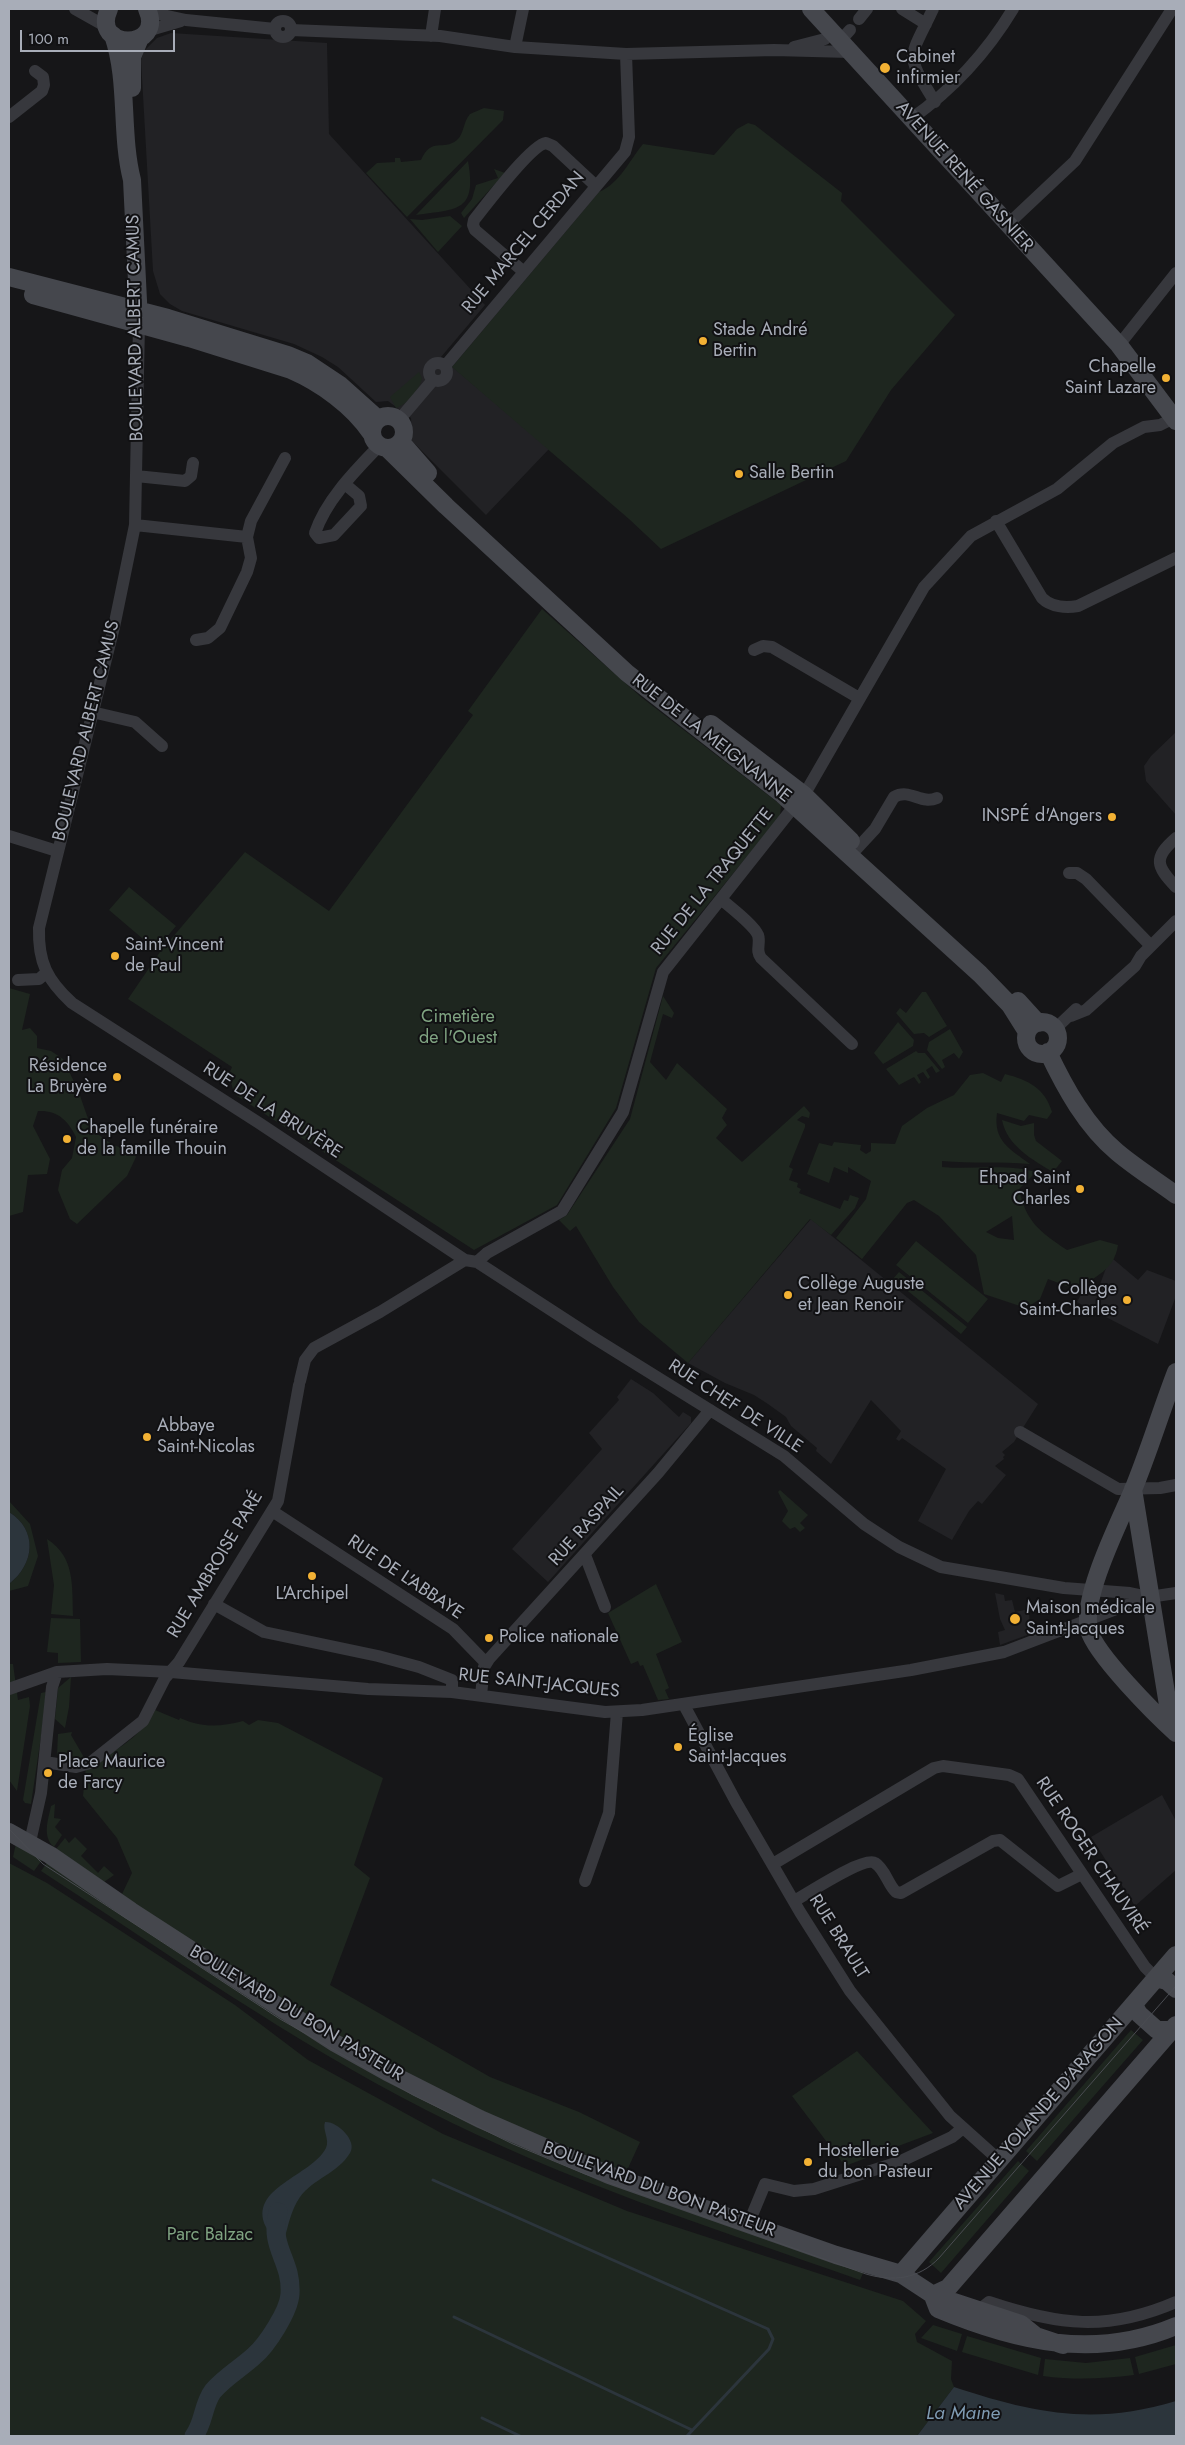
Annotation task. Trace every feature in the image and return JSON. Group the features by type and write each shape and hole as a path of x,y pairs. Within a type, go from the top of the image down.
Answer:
{"main road":[{"name":"BOULEVARD ALBERT CAMUS","path":"109,9 106,18 121,85 127,161 132,180 139,317"},
{"name":"AVENUE RENÉ GASNIER","path":"811,9 843,38 911,119 1118,345 1175,419"},
{"name":"BOULEVARD ALBERT CAMUS","path":"132,180 136,162 131,65 150,23 148,10"},
{"path":"110,31 128,42 144,34"},
{"name":"RUE DE LA MEIGNANNE","path":"9,276 139,317"},
{"name":"RUE DE LA MEIGNANNE","path":"9,288 276,350 303,361 340,384 384,438 446,506 627,673 800,800 854,852 992,970 1033,1027"},
{"path":"384,438 390,416 399,420"},
{"path":"1048,1023 1055,1029 1058,1034 1056,1044 1048,1052 1039,1053 1032,1050 1026,1040 1033,1027 1048,1023"},
{"path":"1048,1052 1058,1074 1096,1131 1117,1152 1176,1195"},
{"path":"1176,1372 1133,1489 1119,1519 1094,1591 1088,1620 1088,1628 1094,1643 1153,1713 1176,1733"},
{"path":"1133,1489 1168,1705 1176,1727"},
{"name":"BOULEVARD DU BON PASTEUR","path":"9,1832 30,1842 272,2004 388,2072 472,2116 609,2175 748,2225 846,2258 901,2274 933,2295 1021,2324 1036,2336 1063,2345"},
{"name":"AVENUE YOLANDE D’ARAGON","path":"901,2274 1176,1955"},
{"path":"1156,1978 1167,1981 1176,1989"},
{"path":"1134,2005 1139,2014 1157,2030 1175,2029"},
{"path":"933,2295 948,2288 1175,2029"},
{"name":"BOULEVARD DU BON PASTEUR","path":"933,2295 938,2308 959,2318 1032,2340 1063,2345 1117,2343 1176,2326"}],"street":[{"path":"75,9 110,31"},
{"path":"431,36 435,9"},
{"path":"515,47 523,9"},
{"path":"902,9 926,24"},
{"path":"933,9 913,49 912,61 935,102"},
{"path":"911,119 944,95 992,40 1013,9"},
{"path":"1007,225 1075,161 1172,9"},
{"path":"148,10 186,20 284,22 431,36 515,47 626,54 774,50 843,38"},
{"path":"144,34 186,20"},
{"path":"774,50 825,39 843,38"},
{"name":"RUE MARCEL CERDAN","path":"399,420 434,380 429,375 430,367 436,362 445,366 625,152 629,143 626,54"},
{"path":"9,117 42,91 44,85 43,77 35,71"},
{"path":"524,272 475,230 473,225 474,220 512,174 538,146 546,142 596,186"},
{"path":"1118,345 1176,273"},
{"name":"BOULEVARD ALBERT CAMUS","path":"49,978 38,949 39,928 116,618 135,525 139,317"},
{"name":"RUE DE LA TRAQUETTE","path":"471,1261 562,1211 623,1112 663,972 800,800 924,587 971,536 1057,488 1113,443 1144,427 1160,425 1175,419"},
{"path":"346,485 384,438"},
{"path":"196,640 208,638 220,628 224,621 247,572 251,558 247,537 251,521 285,458"},
{"path":"136,476 185,481 191,476 193,463"},
{"path":"996,521 1042,598 1046,602 1068,608 1078,606 1176,558"},
{"path":"135,525 247,537"},
{"path":"754,650 763,646 772,648 859,698"},
{"path":"92,712 135,722 162,746"},
{"path":"854,852 875,829 894,798 906,794 925,800 937,798"},
{"path":"9,836 57,851"},
{"path":"1176,838 1162,852 1159,858 1164,874 1176,887"},
{"path":"1069,873 1076,873 1086,878 1151,946"},
{"path":"721,898 756,932 759,940 757,951 761,958 852,1044"},
{"path":"1055,1029 1071,1016 1079,1005 1098,988 1132,960 1141,956 1176,921"},
{"path":"18,980 49,978"},
{"name":"RUE DE LA BRUYÈRE","path":"49,978 72,1003 471,1261"},
{"name":"RUE AMBROISE PARÉ","path":"45,1762 76,1767 90,1763 143,1721 165,1678 171,1672 214,1604 279,1497 305,1360 314,1348 471,1261"},
{"name":"RUE CHEF DE VILLE","path":"471,1261 784,1456 849,1512 883,1537 934,1565 1064,1588 1149,1597"},
{"name":"RUE RASPAIL","path":"486,1663 658,1473 710,1410"},
{"path":"1020,1432 1115,1487 1133,1489 1160,1488 1176,1485"},
{"name":"RUE DE L'ABBAYE","path":"272,1511 453,1629 486,1663"},
{"path":"584,1555 605,1607"},
{"path":"1149,1597 1176,1593"},
{"name":"RUE SAINT-JACQUES","path":"9,1688 57,1672 107,1669 171,1672 368,1689 452,1692 617,1712 684,1706 911,1670 1004,1652 1149,1597"},
{"path":"214,1604 264,1632 378,1656 441,1674 452,1680 452,1692"},
{"path":"481,1695 486,1663"},
{"path":"30,1842 38,1814 52,1687 57,1672"},
{"name":"RUE BRAULT","path":"684,1706 736,1802 818,1943 862,2008 950,2116 999,2160"},
{"path":"585,1881 609,1813 617,1712"},
{"name":"RUE ROGER CHAUVIRÉ","path":"773,1864 934,1768 943,1766 1001,1773 1018,1779 1145,1967 1156,1978"},
{"path":"794,1901 857,1865 870,1862 877,1864 896,1892 904,1892 993,1841 1000,1840 1058,1886 1082,1874"},
{"path":"748,2225 765,2184 794,2191 814,2189 899,2162 952,2137 963,2128"},
{"path":"979,2310 989,2302 1051,2320 1092,2322 1135,2317 1176,2302"}],"shaded area":[{"path":"171,33 327,43 329,134 485,305 441,357 549,449 486,515 412,441 411,418 388,401 376,402 338,367 294,344 182,311 170,304 160,294 153,271 141,60 144,51 157,38"},
{"path":"1176,732 1176,815 1146,781 1144,766 1151,756"},
{"path":"811,1219 1038,1404 1014,1442 1002,1452 1005,1455 1004,1459 995,1466 1006,1475 982,1504 978,1501 969,1511 952,1540 918,1521 946,1469 902,1438 899,1441 896,1439 901,1431 871,1400 831,1464 816,1451 817,1448 791,1426 786,1417 768,1404 754,1395 725,1383 688,1363"},
{"name":"Collège Saint-Charles","path":"1113,1259 1138,1280 1147,1270 1176,1281 1176,1296 1158,1344 1077,1302 1086,1285 1098,1290 1106,1268"},
{"path":"631,1379 653,1393 679,1417 683,1412 691,1417 691,1423 548,1582 512,1549 602,1449 589,1433 619,1400 617,1397"},
{"name":"Maison médicale Saint-Jacques","path":"995,1593 1004,1595 1005,1601 1012,1600 1015,1612 1029,1609 1030,1634 1000,1645 998,1632 1005,1630 1000,1619"},
{"path":"1162,1795 1176,1821 1176,1870 1135,1906 1091,1837"}],"green space":[{"path":"484,108 504,111 503,120 407,217 366,173 377,163 395,162 395,158 400,158 401,162 421,160 429,148 452,143 459,137 470,114"},
{"name":"Stade André Bertin","path":"748,123 755,125 842,193 841,201 955,315 891,390 846,461 661,549 629,519 452,367 599,192 613,183 624,171 643,144 714,155 737,129"},
{"path":"468,161 470,190 467,199 453,209 416,215"},
{"path":"494,169 505,173 464,218 461,213 472,199 476,185 498,178"},
{"path":"450,216 462,226 438,252 410,219 422,220"},
{"path":"419,372 422,378 419,387 408,400 396,408 390,397"},
{"name":"Cimetière de l'Ouest","path":"542,609 641,697 781,805 780,816 656,968 616,1108 557,1205 474,1250 234,1094 229,1074 232,1067 128,999 160,952 245,852 329,911 473,715 468,711"},
{"path":"129,887 176,926 156,950 109,910"},
{"path":"9,988 30,994 22,1030 30,1028 37,1036 37,1048 51,1051 63,1059 78,1090 92,1130 113,1145 132,1151 136,1157 127,1176 77,1224 70,1219 58,1190 62,1170 72,1158 76,1137 61,1117 45,1111 38,1111 33,1126 50,1159 47,1174 28,1175 23,1212 9,1216"},
{"path":"922,992 926,992 947,1026 929,1037 924,1033 914,1034 896,1013 900,1008 906,1013"},
{"path":"663,996 674,1013 672,1018 663,1014 650,1062 666,1080 677,1063 727,1109 722,1118 727,1125 716,1138 742,1162 804,1106 810,1113 809,1118 802,1116 797,1120 805,1124 805,1127 789,1167 793,1169 789,1180 798,1183 797,1187 801,1189 799,1193 840,1209 844,1200 848,1201 850,1195 859,1198 855,1208 831,1235 810,1219 688,1363 639,1322 613,1287 576,1226 570,1231 559,1220 567,1215 630,1119"},
{"path":"898,1022 914,1040 913,1046 883,1064 874,1053"},
{"path":"950,1029 963,1052 959,1059 954,1053 942,1060 945,1067 942,1069 927,1050 929,1042"},
{"path":"916,1051 918,1053 925,1053 940,1071 936,1073 932,1066 926,1070 930,1077 928,1079 923,1072 917,1075 921,1082 919,1084 914,1077 899,1085 886,1069"},
{"path":"983,1073 1001,1082 1005,1074 1028,1082 1045,1097 1052,1112 1047,1119 1029,1115 1024,1121 997,1113 996,1123 1000,1137 1010,1149 1030,1164 942,1161 942,1167 1001,1167 1036,1172 1019,1189 1030,1218 1049,1238 1067,1250 1100,1240 1118,1245 1113,1261 1108,1267 1077,1290 1048,1279 1040,1299 1026,1308 984,1294 976,1255 939,1216 914,1200 907,1203 862,1259 836,1238 866,1199 871,1181 848,1167 848,1173 834,1167 829,1183 807,1174 819,1143 832,1146 834,1142 861,1145 860,1150 866,1154 871,1151 871,1143 895,1144 902,1126 927,1108 954,1095 970,1075","holes":["1012,1216 1014,1240 998,1238 986,1232"]},
{"path":"1002,1120 1021,1126 1034,1123 1036,1141 1062,1161 1053,1172 1029,1157 1015,1145 1009,1137"},
{"path":"916,1241 988,1299 968,1323 896,1265"},
{"path":"899,1272 967,1327 961,1334 893,1279"},
{"path":"780,1490 808,1515 800,1523 805,1528 800,1532 795,1527 790,1529 782,1521 788,1511 778,1492"},
{"path":"9,1501 30,1524 38,1556 28,1586 9,1591 9,1584 24,1567 30,1547 29,1537 25,1528 9,1512"},
{"path":"47,1539 63,1554 67,1563 72,1583 73,1616 51,1614 54,1585"},
{"path":"656,1584 682,1642 656,1654 669,1688 665,1690 669,1699 658,1700 643,1665 640,1666 638,1661 631,1664 608,1613"},
{"path":"51,1618 80,1619 81,1662 58,1663 58,1653 47,1652"},
{"path":"9,1664 13,1664 18,1700 29,1697 30,1706 17,1791 9,1780"},
{"path":"71,1677 69,1707 65,1728 55,1719 58,1688"},
{"path":"46,1692 31,1804 25,1803 23,1800 41,1693"},
{"path":"155,1710 179,1720 180,1718 204,1725 219,1725 243,1721 249,1725 258,1720 278,1723 383,1778 354,1865 370,1878 330,1985 490,2077 579,2112 640,2142 624,2177 536,2141 383,2063 161,1923 122,1894 132,1873 117,1838 83,1796 86,1767 116,1750 134,1736 142,1729"},
{"path":"72,1732 71,1735 85,1759 67,1760 57,1755 58,1734"},
{"path":"55,1804 54,1818 61,1819 55,1827 62,1835 54,1847 48,1838 47,1822 51,1806"},
{"path":"75,1837 87,1849 81,1856 98,1873 104,1866 114,1875 104,1882 56,1849 65,1838 69,1843"},
{"path":"16,1843 42,1860 34,1871 13,1857"},
{"path":"49,1860 383,2076 864,2271 860,2280 695,2222 586,2181 479,2136 426,2110 278,2026 41,1871"},
{"name":"Parc Balzac","path":"9,1863 47,1883 235,2005 308,2060 443,2134 627,2211 903,2301 926,2321 915,2334 917,2342 952,2361 951,2379 954,2387 917,2436 9,2436"},
{"path":"1131,2030 1143,2040 1037,2161 1026,2151"},
{"path":"857,2051 933,2133 845,2166 792,2096"},
{"path":"1018,2161 1029,2171 941,2273 929,2262"},
{"path":"933,2325 962,2334 957,2351 921,2338"},
{"path":"967,2336 1041,2358 1038,2375 962,2352"},
{"path":"1176,2345 1176,2364 1139,2374 1135,2357"},
{"path":"1130,2358 1134,2375 1088,2378 1043,2376 1045,2359 1086,2363"}],"water":[{"path":"9,1512 25,1528 29,1537 30,1547 24,1567 9,1584"},
{"path":"325,2122 340,2128 349,2138 352,2148 339,2166 312,2185 300,2197 288,2224 284,2241 281,2240 269,2232 266,2227 263,2214 265,2202 284,2183 319,2158 327,2145 324,2128"},
{"name":"La Maine","path":"954,2387 1010,2404 1064,2413 1118,2413 1146,2409 1176,2401 1176,2436 917,2436"}],"waterway":[{"path":"433,2180 768,2329 773,2339 769,2349 687,2436"},
{"path":"194,2436 213,2391 259,2351 271,2336 286,2309 289,2301 290,2282 276,2236 278,2212"},
{"path":"454,2317 692,2430"},
{"path":"482,2418 520,2436"}],"tram line":[{"path":"9,1829 43,1864 280,2019 413,2095 513,2144 585,2174 866,2274 886,2278 905,2277 914,2274 931,2265 939,2258 1176,1986"}],"place":[{"name":"Cabinet infirmier","path":"885,68"},
{"name":"Stade André Bertin","path":"703,341"},
{"name":"Chapelle Saint Lazare","path":"1166,378"},
{"name":"Salle Bertin","path":"739,474"},
{"name":"INSPÉ d'Angers","path":"1112,817"},
{"name":"Saint-Vincent de Paul","path":"115,956"},
{"name":"Résidence La Bruyère","path":"117,1077"},
{"name":"Chapelle funéraire de la famille Thouin","path":"67,1139"},
{"name":"Ehpad Saint Charles","path":"1080,1189"},
{"name":"Collège Auguste et Jean Renoir","path":"788,1295"},
{"name":"Collège Saint-Charles","path":"1127,1300"},
{"name":"Abbaye Saint-Nicolas","path":"147,1437"},
{"name":"L'Archipel","path":"312,1576"},
{"name":"Maison médicale Saint-Jacques","path":"1015,1619"},
{"name":"Police nationale","path":"489,1638"},
{"name":"Église Saint-Jacques","path":"678,1747"},
{"name":"Place Maurice de Farcy","path":"48,1773"},
{"name":"Hostellerie du bon Pasteur","path":"808,2162"}]}
